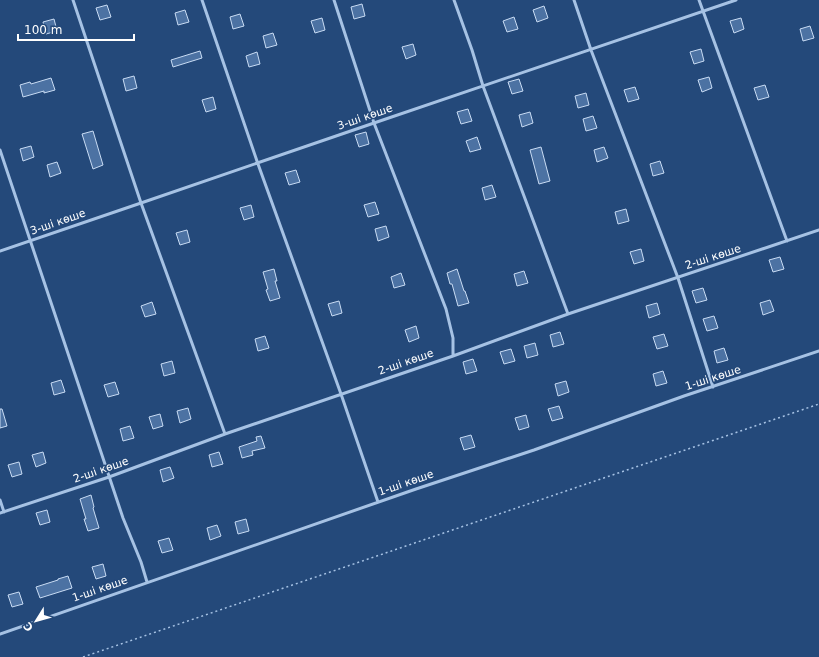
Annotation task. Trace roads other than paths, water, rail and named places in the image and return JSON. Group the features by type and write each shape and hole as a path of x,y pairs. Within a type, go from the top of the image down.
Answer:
{"lane":[{"path":"73,0 141,204 225,434"},
{"path":"202,0 258,164 378,502"},
{"path":"334,0 374,123 446,309 453,338 453,356"},
{"path":"454,0 483,86 568,314"},
{"path":"574,0 591,50 678,278 713,387"},
{"path":"699,0 786,241"},
{"name":"3-ші көше","path":"0,251 736,0"},
{"path":"0,150 109,477 147,582"},
{"name":"2-ші көше","path":"0,513 109,477 225,434 453,356 568,314 819,230"},
{"name":"1-ші көше","path":"0,634 378,502 534,450 819,351"},
{"path":"0,500 4,512"}]}
